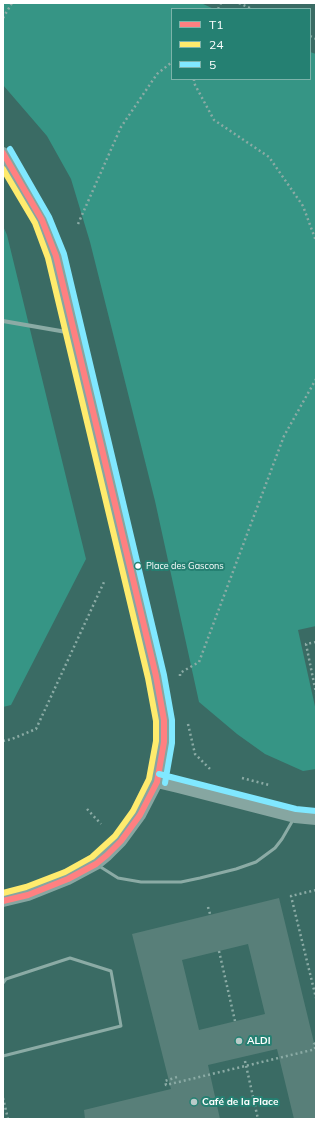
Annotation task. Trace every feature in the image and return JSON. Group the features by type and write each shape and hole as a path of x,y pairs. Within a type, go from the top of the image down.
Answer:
{"street":[{"path":"3,153 42,220 56,256 156,676 164,720 164,742 157,782 140,816 108,855 96,864 68,879 28,895 3,901"},
{"path":"3,321 74,334"},
{"path":"157,782 295,817 316,819"}],"lane":[{"path":"96,864 118,878 141,882 181,882 200,878 236,869 256,862 275,848 295,817"},
{"path":"3,983 6,979 70,958 111,971 121,1026 3,1056"}],"path":[{"path":"3,18 12,3"},
{"path":"239,3 250,8"},
{"path":"78,224 122,127 157,74 171,63"},
{"path":"194,80 194,83 214,120 269,157 303,206 316,241"},
{"path":"180,673 199,662 284,436 316,379"},
{"path":"3,741 36,729 104,582"},
{"path":"316,642 306,644 316,693"},
{"path":"188,724 195,754 211,771 218,772"},
{"path":"240,778 269,785"},
{"path":"88,809 102,824"},
{"path":"316,890 291,896 316,998"},
{"path":"208,907 210,914"},
{"path":"219,952 235,1021"},
{"path":"177,1077 165,1081 166,1085 316,1048 314,1044 316,1044"},
{"path":"244,1057 246,1066"},
{"path":"245,1061 258,1119"},
{"path":"3,1098 8,1119"}],"green space":[{"path":"3,3 201,3 212,8 171,8 171,80 311,80 311,52 316,54 316,626 298,630 316,711 316,769 303,771 265,754 237,734 199,702 155,501 90,242 71,179 47,136 3,85"},
{"path":"3,226 7,235 86,559 11,705 3,707"}],"building":[{"path":"279,898 316,1051 316,1119 294,1119 277,1049 208,1065 220,1119 85,1119 84,1110 171,1089 132,934","holes":["248,944 265,1014 199,1030 182,960"]}],"transit line":[{"name":"5","path":"10,149 49,217 64,254 164,675 172,720 172,743 165,783"},
{"name":"T1","path":"3,153 42,220 56,256 156,676 164,720 164,742 157,782 140,815 121,841 96,864 68,879 28,895 3,901"},
{"name":"24","path":"3,169 35,223 48,258 148,678 156,721 156,741 149,779 133,811 115,836 92,857 65,872 26,887 3,893"},
{"name":"5","path":"159,774 296,809 316,811"}],"place":[{"name":"Place des Gascons","path":"138,566"},
{"name":"ALDI","path":"239,1041"},
{"name":"Café de la Place","path":"194,1102"}]}
